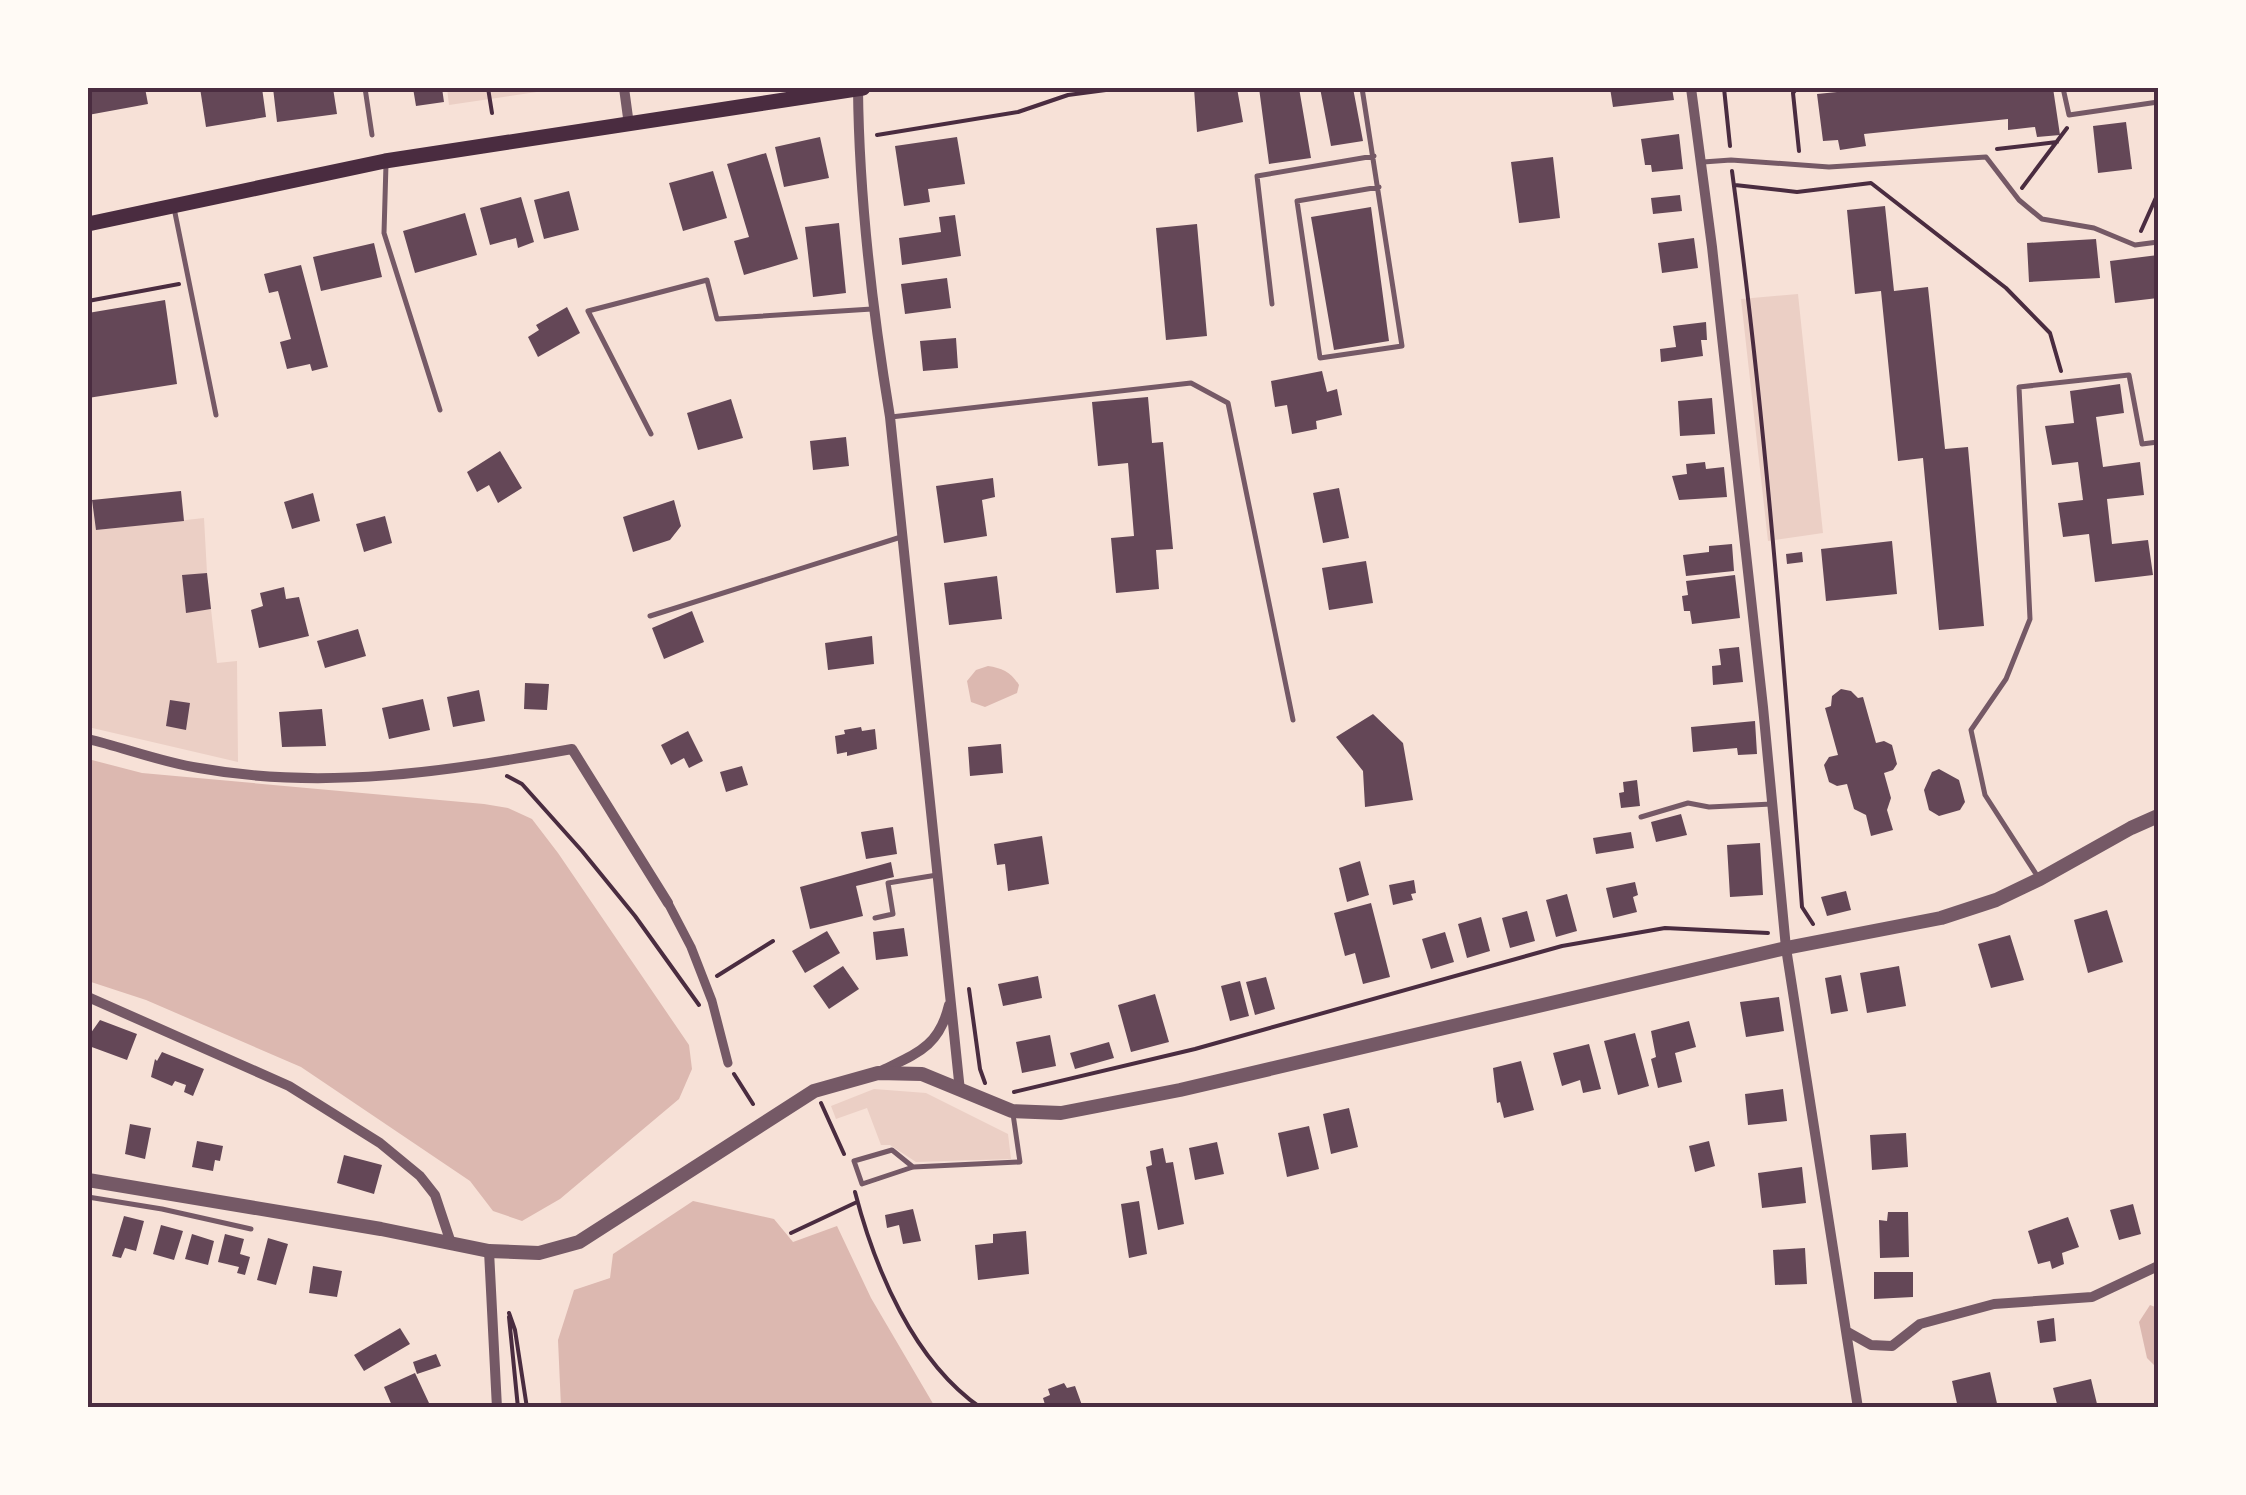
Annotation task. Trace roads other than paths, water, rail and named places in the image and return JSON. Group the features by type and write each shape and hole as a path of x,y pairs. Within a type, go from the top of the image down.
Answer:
{"main road":[{"path":"88,224 386,160 860,88"}],"street":[{"path":"624,88 629,125"},
{"path":"860,88 858,138 872,310 890,417 960,1091"},
{"path":"1691,88 1712,247 1786,948 1858,1408"},
{"path":"88,739 198,768 303,779 393,778 572,749 668,903 705,984 728,1063"},
{"path":"878,1073 922,1074 1012,1111 1061,1113 1180,1090 1786,948 1941,918 2040,880 2158,816"},
{"path":"88,996 289,1086 380,1143 420,1176 436,1195 451,1243"},
{"path":"88,1180 489,1251 539,1253 579,1242 814,1091 878,1073 922,1051 941,1033 951,996"},
{"path":"489,1251 497,1408"},
{"path":"1846,1331 1871,1345 1892,1346 1920,1324 1994,1304 2092,1298 2158,1266"}],"lane":[{"path":"365,88 372,135"},
{"path":"1362,88 1379,187 1402,346 1320,358 1297,202 1379,187"},
{"path":"2063,88 2069,115 2158,102"},
{"path":"1272,304 1257,176 1374,156"},
{"path":"1700,162 1731,160 1800,167 1986,158 2016,196 2042,219 2094,228 2135,245 2158,242"},
{"path":"386,160 384,233 440,410"},
{"path":"173,206 216,415"},
{"path":"650,434 588,312 707,280 717,320 872,310"},
{"path":"2040,880 1985,794 1971,730 2006,679 2030,619 2018,387 2129,375 2142,444 2158,442"},
{"path":"890,417 1191,383 1228,403 1294,720"},
{"path":"650,616 901,537"},
{"path":"1641,818 1688,803 1709,807 1772,804"},
{"path":"874,918 893,914 888,884 937,875"},
{"path":"913,1167 892,1150 854,1161 862,1184 913,1167 1020,1162 1012,1111"},
{"path":"88,1197 251,1229"}]}
